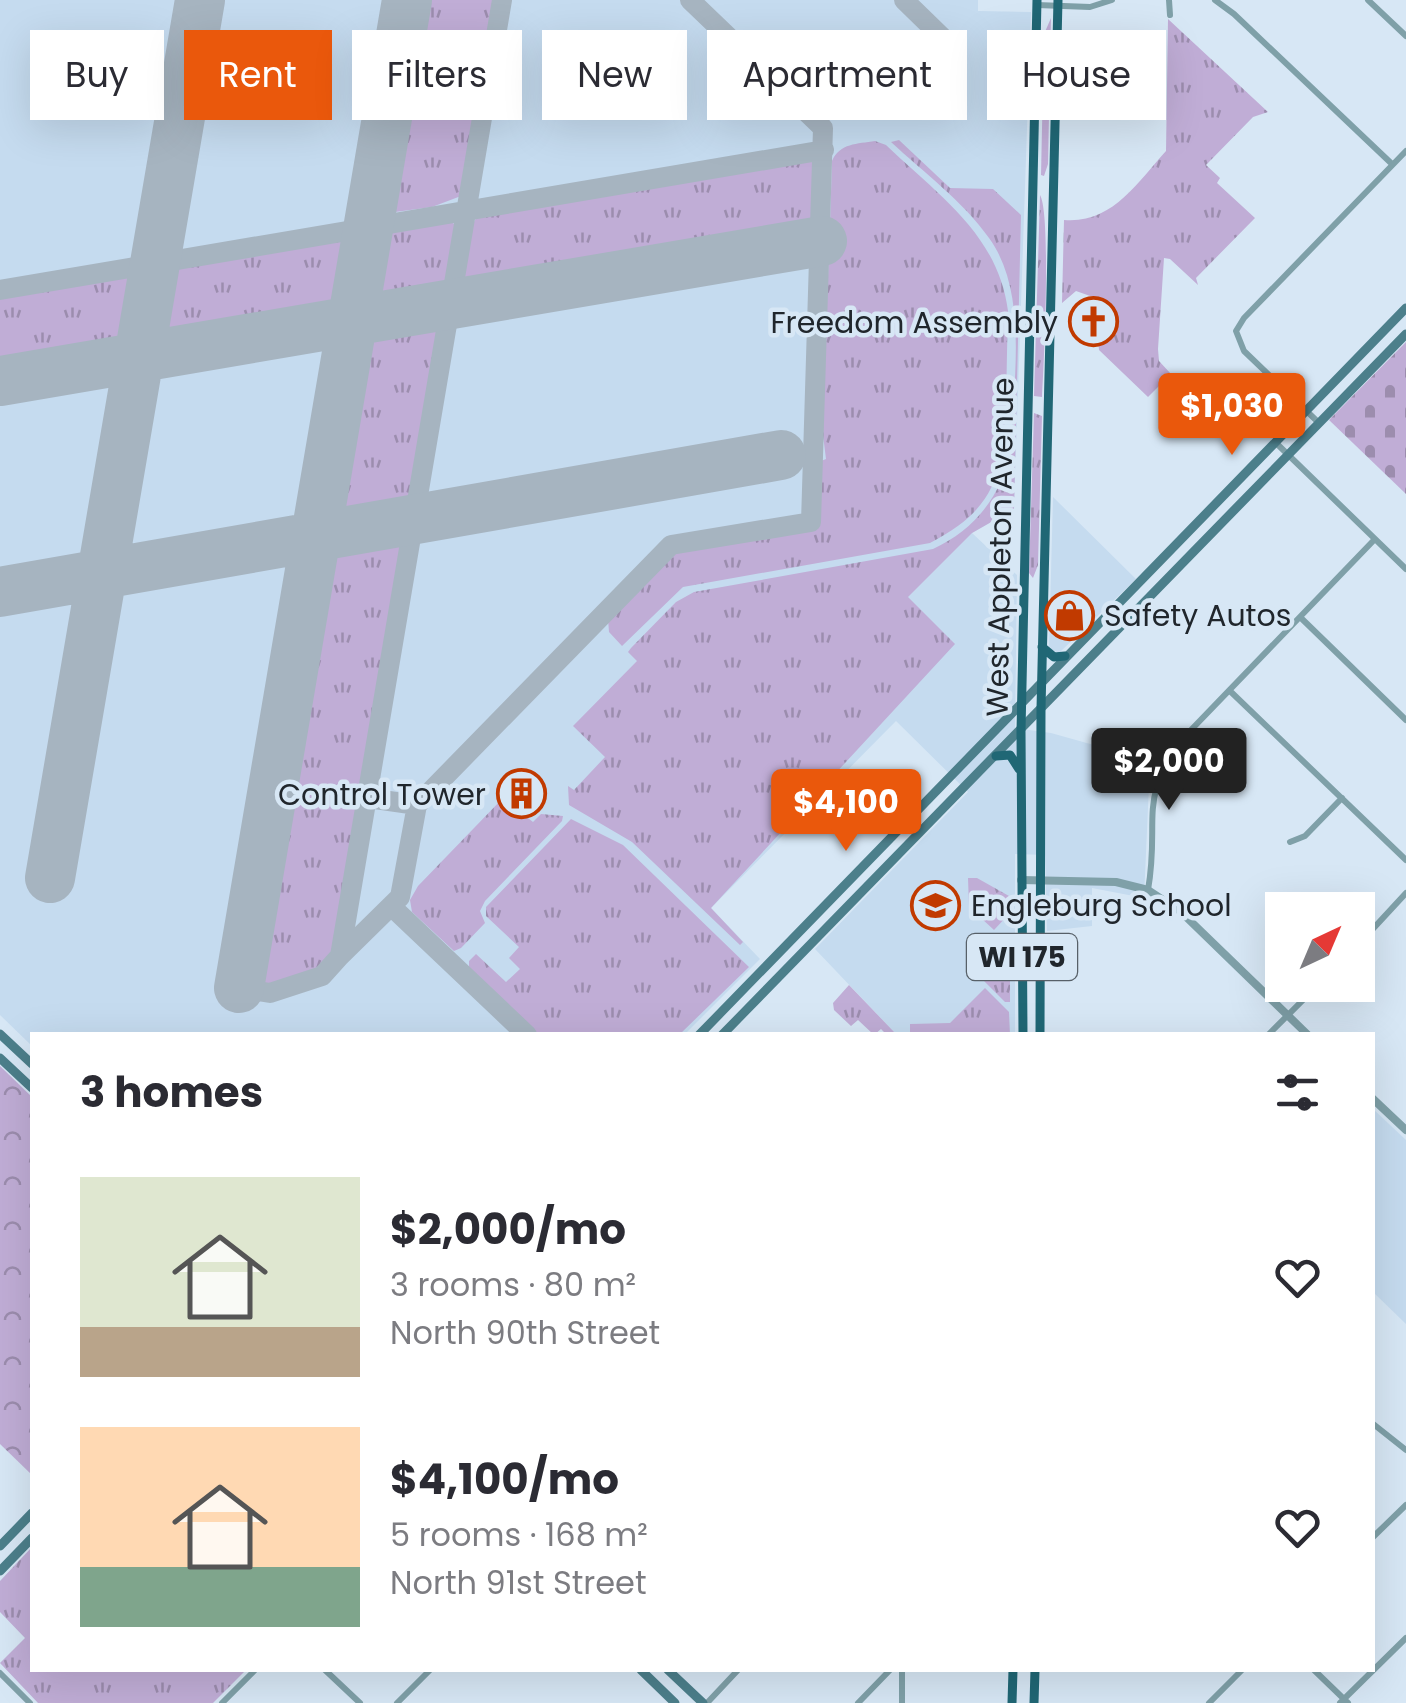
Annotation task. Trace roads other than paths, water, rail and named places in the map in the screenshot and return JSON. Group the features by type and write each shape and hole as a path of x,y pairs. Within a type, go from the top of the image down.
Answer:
{"main road":[{"name":"West Appleton Avenue","path":"1023,1032 1020,774 1037,2"},
{"name":"West Appleton Avenue","path":"1040,1032 1040,709 1057,3"},
{"path":"702,1032 1406,308"},
{"path":"725,1032 1406,334"},
{"path":"1042,646 1054,658 1065,656"},
{"path":"996,756 1010,755 1020,774"},
{"path":"1020,804 1040,807"},
{"path":"0,1034 30,1062"},
{"path":"0,1058 30,1086"},
{"path":"0,1546 30,1515"},
{"path":"0,1571 30,1540"},
{"path":"643,1672 675,1703"},
{"path":"670,1672 705,1703"},
{"path":"1012,1703 1013,1672"},
{"path":"1034,1703 1035,1672"}],"street":[{"path":"1037,2 1090,7 1112,0"},
{"path":"1170,0 1170,15"},
{"path":"1215,0 1392,164"},
{"path":"1368,0 1406,36"},
{"path":"1319,423 1244,351 1236,330 1406,151"},
{"path":"1275,442 1406,569"},
{"path":"1148,890 1150,814 1155,787 1180,743 1375,539"},
{"path":"1300,617 1406,720"},
{"path":"1230,691 1406,860"},
{"path":"1290,842 1307,835 1342,798"},
{"path":"1021,880 1116,882 1148,890 1180,911 1305,1032"},
{"path":"1375,927 1406,894"},
{"path":"1271,1032 1300,1002"},
{"path":"1375,1101 1406,1130"},
{"path":"1375,1424 1406,1450"},
{"path":"1375,1535 1406,1505"},
{"path":"1375,1670 1406,1638"},
{"path":"222,1703 253,1672"},
{"path":"328,1672 360,1703"},
{"path":"398,1703 428,1672"},
{"path":"705,1703 736,1672"},
{"path":"858,1703 888,1672"},
{"path":"902,1672 902,1703"},
{"path":"1209,1703 1240,1672"},
{"path":"1316,1672 1344,1702 1373,1672"},
{"path":"0,1673 30,1703"}],"place":[{"name":"Freedom Assembly","path":"1093,322"},
{"name":"Safety Autos","path":"1069,615"},
{"name":"Control Tower","path":"521,794"},
{"name":"Engleburg School","path":"936,905"}]}
